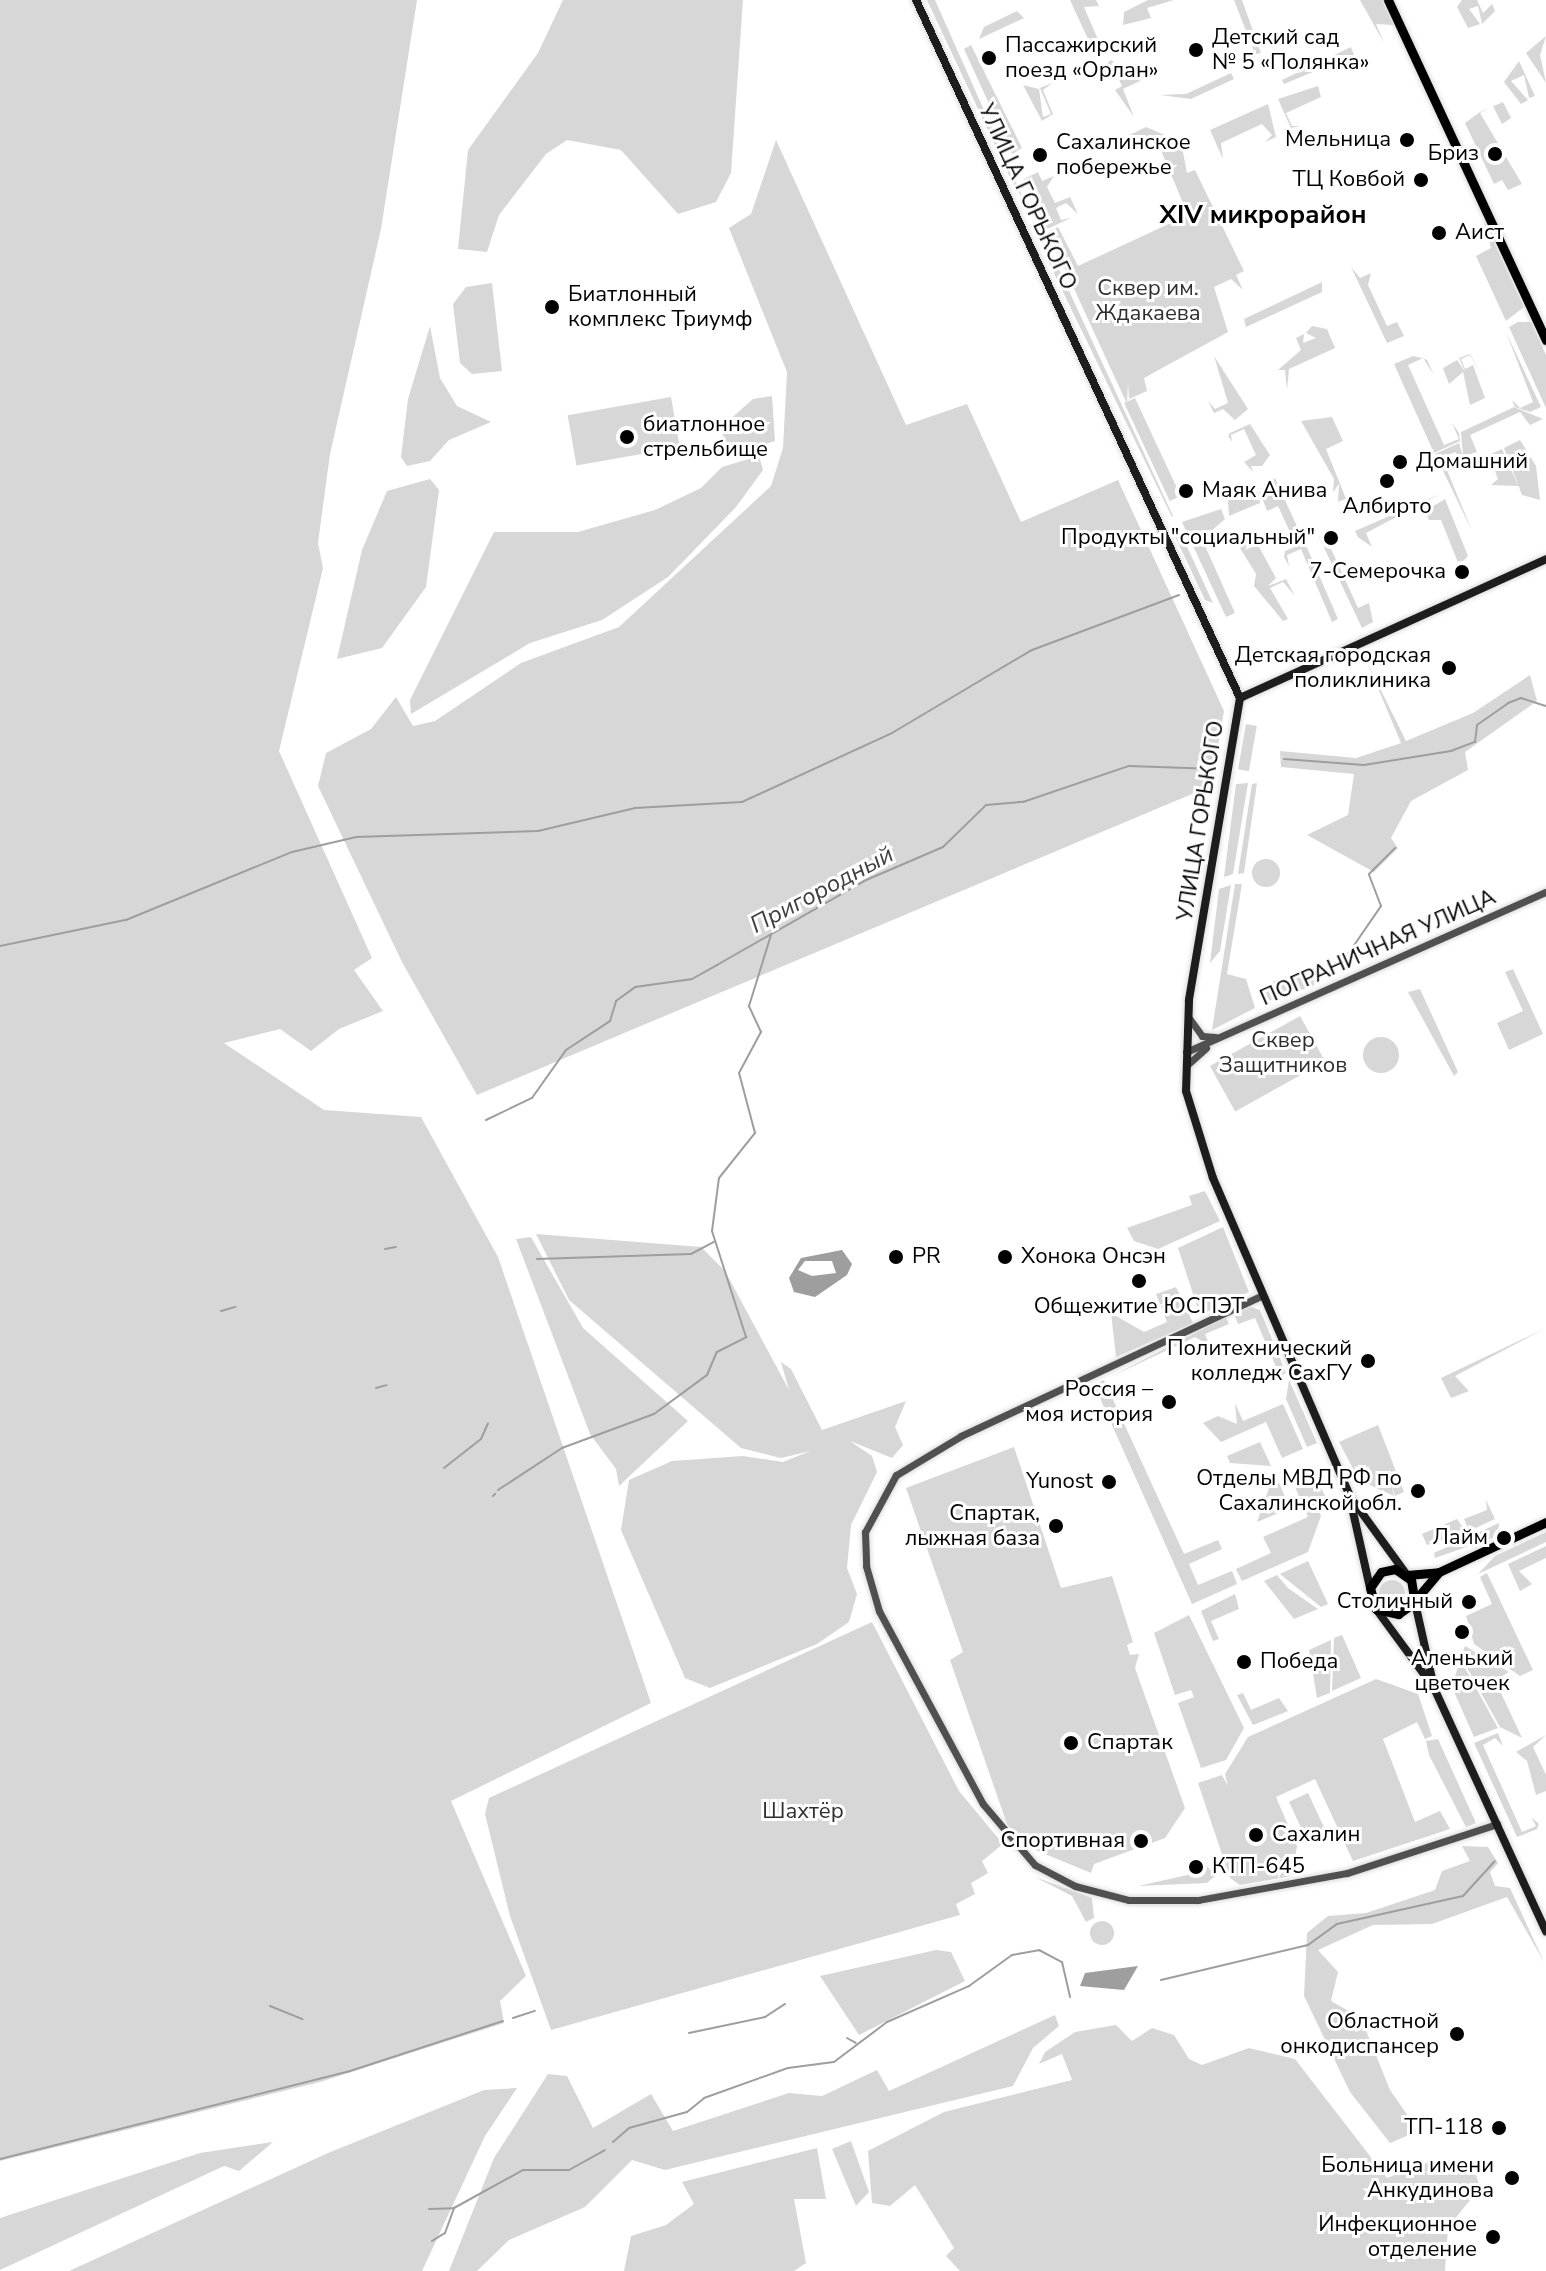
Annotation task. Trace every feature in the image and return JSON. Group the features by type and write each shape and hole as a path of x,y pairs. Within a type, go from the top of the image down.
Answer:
{"main road":[{"name":"УЛИЦА ГОРЬКОГО","path":"916,0 1240,698 1187,1012 1184,1053 1198,1135 1349,1494 1370,1588"},
{"path":"1388,0 1546,340"},
{"path":"1240,698 1546,559"},
{"name":"УЛИЦА ГОРЬКОГО","path":"1349,1494 1407,1575"},
{"path":"1546,1522 1439,1572 1407,1575 1381,1572 1370,1588 1376,1609 1434,1688 1546,1932"},
{"path":"1376,1609 1398,1614 1439,1572"},
{"path":"1407,1575 1434,1688"}],"street":[{"name":"ПОГРАНИЧНАЯ УЛИЦА","path":"1184,1053 1546,892"},
{"path":"1187,1012 1202,1036 1225,1036"},
{"name":"ПОГРАНИЧНАЯ УЛИЦА","path":"1186,1066 1225,1036"},
{"path":"1263,1295 961,1436 896,1475 865,1532 879,1611 968,1783 1035,1865 1113,1897 1198,1900 1347,1873 1497,1824"}],"green space":[{"path":"0,0 417,0 381,229 330,454 318,543 323,568 279,751 372,958 354,970 383,1011 339,1029 311,1051 280,1029 224,1043 324,1110 421,1117 498,1257 651,1703 451,1801 526,1976 500,2001 504,2023 320,2082 0,2161"},
{"path":"563,0 743,0 731,173 716,202 678,214 621,150 567,140 546,154 499,215 487,252 458,249 468,150 538,53"},
{"path":"927,0 935,0 1024,200 1013,184"},
{"path":"1070,0 1096,0 1099,6 1084,7 1102,49 1093,50"},
{"path":"1148,0 1174,0 1147,8 1151,18 1123,25 1124,12"},
{"path":"1234,0 1242,0 1261,53 1255,54"},
{"path":"1360,0 1382,0 1394,25 1376,24 1384,43"},
{"path":"1462,0 1477,0 1483,13 1492,4 1495,11 1482,24 1478,6 1469,9 1480,24 1468,28 1457,7"},
{"path":"1017,11 1024,18 979,39 984,27"},
{"path":"1546,36 1540,55 1546,83 1526,53"},
{"path":"971,45 1022,148 1012,154 964,49"},
{"path":"1351,47 1354,55 1284,84 1282,80"},
{"path":"1111,60 1119,68 1130,64 1140,81 1123,89 1134,117 1115,90 1122,86 1116,73 1098,80 1095,73"},
{"path":"1519,61 1535,96 1529,98 1524,75 1511,81 1528,100 1521,104 1504,82"},
{"path":"1049,67 1055,81 1043,90 1053,114 1042,121 1023,85 1039,89 1043,117 1051,114 1040,88 1052,83"},
{"path":"1231,73 1234,79 1191,99 1160,95 1186,94"},
{"path":"1318,86 1321,97 1286,113 1292,126 1300,126 1291,128 1278,99"},
{"path":"1503,102 1511,118 1502,124 1493,106"},
{"path":"1268,104 1276,137 1265,142 1272,135 1262,124 1221,143 1223,159 1210,130"},
{"path":"1490,108 1480,113 1522,184 1508,190 1502,180 1494,184 1465,123 1480,112"},
{"name":"Сквер им. Ждакаева","path":"1146,127 1181,142 1187,173 1195,170 1244,271 1236,275 1243,290 1231,279 1214,287 1228,332 1144,378 1147,391 1129,399 1128,382 1127,404 1048,232 1058,227 1078,266 1188,215 1155,136 1113,151 1111,144"},
{"path":"776,140 906,425 967,404 1021,522 1118,480 1224,711 1211,786 477,1095 402,962 318,786 326,753 371,729 396,697 413,726 435,721 521,663 619,627 771,486 783,448 787,372 729,228 751,214"},
{"path":"1038,172 1042,181 1054,176 1047,187 1055,203 1070,197 1078,214 1066,203 1056,208 1061,220 1071,218 1047,229 1024,179"},
{"path":"1484,221 1524,307 1506,321 1476,256 1491,248"},
{"path":"1052,254 1173,516 1172,517 1046,257"},
{"path":"1351,267 1360,278 1371,273 1368,285 1387,326 1397,322 1404,336 1387,343"},
{"path":"1322,282 1322,292 1246,327 1244,319"},
{"path":"492,283 502,371 472,374 460,363 453,304 466,287"},
{"path":"1518,322 1531,322 1546,355 1546,408 1509,327"},
{"path":"430,326 440,378 457,406 491,422 449,440 430,461 407,466 401,457 408,399"},
{"path":"1312,326 1327,329 1335,348 1289,369 1287,390 1285,370 1278,370 1301,350 1296,338 1304,334 1303,343 1316,338 1306,333"},
{"path":"1506,332 1541,407 1530,412 1515,407 1512,400 1520,408 1533,402"},
{"path":"1470,354 1486,382 1470,355 1461,359 1465,369 1473,365 1485,398 1470,405 1463,372 1449,384 1443,368 1457,360 1465,372 1459,358"},
{"path":"1214,356 1248,409 1235,420 1223,409 1214,413 1208,401 1215,409 1228,403"},
{"path":"1413,356 1423,358 1408,365 1444,445 1459,439 1452,423 1459,433 1460,441 1434,453 1394,364"},
{"path":"772,396 775,441 715,459 727,422 753,399"},
{"name":"биатлонное стрельбище","path":"671,397 680,447 576,465 568,415"},
{"path":"1135,398 1181,496 1170,501 1124,403"},
{"path":"1514,407 1543,419 1530,425 1520,412 1470,435 1477,452 1463,456 1461,432"},
{"path":"1332,417 1343,441 1326,449 1353,516 1345,499 1338,502 1339,484 1333,492 1334,479 1301,421"},
{"path":"1250,424 1270,455 1262,466 1251,466 1253,472 1244,462 1256,455 1244,429 1231,435 1232,442 1228,436"},
{"path":"1520,440 1536,466 1540,500 1522,495 1504,448"},
{"path":"1459,443 1464,460 1455,452 1442,458 1472,531 1435,454"},
{"path":"1502,449 1519,486 1491,485 1498,479 1489,455"},
{"path":"759,456 763,470 736,507 668,577 602,620 530,643 411,714 410,700 494,532 578,532 655,510 701,488 722,467"},
{"path":"1275,478 1300,533 1279,543 1270,530 1276,538 1290,532 1278,506 1267,511 1260,492"},
{"path":"430,479 439,490 426,587 382,648 337,659 362,550 387,491"},
{"path":"1258,492 1260,503 1229,516 1228,499"},
{"path":"1440,494 1366,533 1372,547 1355,531"},
{"path":"1445,499 1468,556 1459,565 1441,520 1429,520 1425,511"},
{"path":"1221,509 1225,519 1202,539 1235,613 1226,617 1182,522"},
{"path":"1177,525 1213,603 1205,600 1173,532"},
{"path":"1330,532 1326,538 1358,608 1369,603 1373,622 1362,628 1319,537"},
{"path":"1250,540 1245,550 1258,545 1276,578 1268,586 1286,579 1295,596 1283,582 1270,588 1288,619 1283,621 1254,586 1256,574 1240,548"},
{"path":"1305,543 1338,619 1332,622 1301,549 1287,555 1289,566 1284,557 1285,551"},
{"path":"1367,662 1406,741 1473,713 1530,675 1537,701 1465,752 1468,770 1411,801 1391,838 1398,848 1374,872 1307,835 1348,815 1354,774 1281,767 1280,751 1356,758 1401,743"},
{"path":"1246,724 1257,726 1249,771 1238,769"},
{"path":"1248,783 1233,874 1224,877 1236,784"},
{"path":"1257,783 1244,873 1238,874 1252,784"},
{"path":"1266,859 1276,863 1280,873 1276,883 1266,887 1256,883 1252,873 1256,863"},
{"path":"1235,884 1242,884 1227,974 1246,979 1255,1008 1212,1030"},
{"path":"1231,885 1220,951 1210,963 1219,889"},
{"path":"1312,966 1316,985 1268,1001 1262,986"},
{"path":"1513,969 1543,1034 1509,1050 1497,1023 1523,1011 1505,972"},
{"path":"1420,989 1458,1072 1454,1076 1408,992"},
{"name":"Сквер Защитников","path":"1300,1016 1325,1061 1235,1111 1210,1066"},
{"path":"1381,1037 1394,1042 1399,1055 1394,1068 1381,1073 1368,1068 1363,1055 1368,1042"},
{"path":"1205,1191 1220,1221 1158,1249 1134,1241 1127,1228 1192,1205 1189,1196"},
{"path":"1223,1227 1249,1292 1200,1315 1178,1248"},
{"path":"536,1234 701,1247 725,1271 789,1390 781,1362 791,1369 822,1430 906,1401 895,1427 903,1445 892,1458 850,1441 872,1456 877,1472 851,1525 847,1568 857,1594 849,1622 817,1644 710,1688 685,1678 621,1530 629,1480 672,1461 743,1456 783,1462 810,1451 781,1458 741,1448 569,1300"},
{"path":"531,1237 583,1328 688,1421 619,1486 616,1469 590,1434 516,1239"},
{"path":"1176,1287 1193,1323 1116,1357 1111,1313 1144,1332 1167,1322 1156,1294"},
{"path":"1251,1307 1260,1310 1286,1373 1280,1376 1255,1318 1238,1324 1234,1314"},
{"path":"1226,1317 1229,1324 1205,1334 1210,1346 1195,1337 1110,1377"},
{"path":"1546,1328 1455,1376 1469,1391 1451,1398 1441,1378"},
{"path":"1104,1380 1184,1554 1218,1540 1222,1549 1189,1564 1198,1585 1232,1571 1237,1584 1192,1604 1099,1396 1095,1384"},
{"path":"1289,1380 1317,1443 1307,1447 1286,1399"},
{"path":"1235,1403 1243,1421 1283,1404 1303,1449 1282,1458 1266,1422 1221,1442 1203,1423 1218,1416 1237,1424"},
{"path":"1378,1425 1404,1492 1395,1496 1391,1483 1394,1496 1359,1480 1339,1442"},
{"path":"1260,1442 1271,1466 1230,1463 1227,1456"},
{"name":"Спартак","path":"1014,1447 1061,1588 1112,1576 1133,1642 1127,1645 1130,1655 1139,1654 1135,1668 1185,1808 1165,1838 1094,1864 1091,1873 1028,1847 1007,1824 950,1660 963,1652 906,1488"},
{"path":"1313,1471 1325,1496 1314,1501 1321,1516 1308,1552 1242,1581 1236,1569 1271,1553 1263,1537 1308,1517 1292,1480"},
{"path":"1279,1483 1290,1508 1257,1522 1269,1488"},
{"path":"1486,1500 1495,1519 1469,1531 1464,1519 1487,1510"},
{"path":"1457,1519 1466,1532 1427,1545 1422,1534"},
{"path":"1499,1523 1498,1536 1435,1558 1434,1553"},
{"path":"1546,1532 1546,1542 1478,1574 1495,1556"},
{"path":"1546,1546 1546,1558 1519,1571 1532,1584 1520,1591 1508,1564"},
{"path":"1308,1561 1328,1604 1321,1607 1280,1574"},
{"path":"1487,1573 1533,1670 1520,1676 1474,1644 1466,1616 1492,1604 1480,1577"},
{"path":"1277,1575 1288,1588 1318,1609 1294,1619 1264,1581"},
{"path":"1392,1580 1401,1584 1405,1593 1401,1602 1392,1606 1383,1602 1379,1593 1383,1584"},
{"path":"1235,1594 1239,1609 1211,1621 1219,1639 1213,1641 1201,1611"},
{"path":"1189,1615 1244,1728 1226,1760 1201,1768 1178,1703 1194,1697 1191,1690 1175,1695 1154,1633"},
{"name":"Шахтёр","path":"872,1622 959,1791 1003,1844 982,1861 988,1873 971,1883 975,1894 956,1904 960,1915 551,2030 510,1916 485,1814 489,1798"},
{"path":"1342,1635 1361,1678 1332,1691 1334,1638"},
{"path":"1331,1640 1330,1693 1317,1698 1309,1650"},
{"path":"1465,1646 1509,1672 1495,1680 1522,1738 1500,1727 1461,1657"},
{"path":"1460,1659 1498,1728 1474,1737 1452,1687"},
{"path":"1376,1679 1418,1694 1432,1736 1425,1739 1417,1722 1383,1739 1415,1822 1440,1811 1450,1829 1353,1861 1315,1779 1276,1797 1297,1846 1292,1876 1240,1885 1230,1878 1198,1783 1222,1775 1228,1786 1225,1774 1248,1737"},
{"path":"1243,1693 1251,1710 1279,1698 1288,1711 1253,1725 1237,1695"},
{"path":"1498,1733 1503,1746 1495,1738 1483,1745 1522,1832 1536,1826 1531,1817 1539,1824 1537,1829 1517,1837 1474,1743"},
{"path":"1546,1735 1533,1747 1546,1775 1546,1791 1536,1795 1527,1761 1516,1752"},
{"path":"1438,1739 1476,1823 1466,1827 1429,1755 1426,1741"},
{"path":"1308,1793 1325,1830 1306,1839 1289,1802"},
{"path":"1462,1846 1488,1847 1498,1863 1490,1872 1495,1886 1510,1888 1544,1962 1507,1897 1432,1924 1373,1925 1318,1950 1338,1972 1331,2001 1361,2018 1390,2090 1413,2123 1409,2135 1390,2143 1350,2092 1304,1996 1307,1933 1328,1916 1366,1913 1435,1890 1442,1871 1470,1861"},
{"path":"1203,1861 1215,1876 1207,1883 1138,1886 1192,1874 1190,1864"},
{"path":"1035,1877 1092,1898 1094,1918 1086,1922 1072,1896"},
{"path":"1102,1921 1110,1925 1114,1933 1110,1941 1102,1945 1094,1941 1090,1933 1094,1925"},
{"path":"936,1950 951,1952 965,1981 859,2035 820,1976"},
{"path":"1055,2015 1059,2026 1033,2048 1013,2086 665,2170 632,2160 585,2207 509,2240 477,2271 449,2271 494,2158 548,2074 567,2076 593,2128 651,2094 673,2131 789,2093 822,2096 877,2070 889,2091"},
{"path":"1116,2025 1132,2041 1152,2028 1174,2035 1189,2059 1202,2065 1249,2048 1295,2059 1387,2178 1440,2158 1474,2168 1480,2188 1448,2227 1445,2271 960,2271 946,2256 954,2248 915,2185 890,2206 872,2203 868,2151 944,2112 1072,2080 1062,2054 1039,2064 1045,2052 1075,2032"},
{"path":"517,2088 485,2136 422,2271 69,2271 328,2153 484,2090"},
{"path":"851,2141 869,2192 856,2206 832,2149"},
{"path":"273,2142 239,2171 224,2166 0,2270 0,2218 200,2153"},
{"path":"817,2148 826,2199 794,2199 806,2263 794,2271 624,2271 631,2236 666,2225 694,2204 682,2182"}],"shaded area":[{"path":"842,1250 852,1264 847,1275 815,1297 794,1292 789,1278 801,1258","holes":["805,1261 832,1261 836,1273 812,1276 798,1270"]},
{"path":"1138,1966 1124,1990 1080,1986 1085,1973"}],"waterway":[{"path":"0,946 126,920 292,852 356,837 538,831 635,808 742,802 892,733 1032,650 1179,595"},
{"name":"Пригородный","path":"1284,759 1364,765 1451,751 1475,742 1477,725 1508,703 1521,698 1546,706"},
{"name":"Пригородный","path":"486,1120 532,1098 566,1050 610,1021 616,1001 635,987 692,979 864,881 943,847 986,805 1023,802 1129,766 1216,769"},
{"path":"1349,963 1346,957 1381,906 1369,874 1395,848"},
{"path":"498,1490 562,1448 654,1414 707,1375 717,1352 746,1337 712,1231 719,1178 755,1133 739,1073 761,1032 749,1006 771,935"},
{"path":"537,1259 691,1254 714,1242"},
{"path":"385,1249 396,1247"},
{"path":"221,1311 235,1307"},
{"path":"376,1388 387,1385"},
{"path":"444,1468 481,1439 488,1423"},
{"path":"1161,1980 1308,1945 1337,1924 1463,1896 1495,1861"},
{"path":"613,2142 629,2128 687,2112 704,2098 788,2068 834,2062 887,2022 969,1986 1012,1955 1039,1950 1062,1962 1070,1997"},
{"path":"689,2033 765,2017 785,2004"},
{"path":"270,2006 302,2019"},
{"path":"513,2018 535,2011"},
{"path":"0,2159 347,2072 503,2021"},
{"path":"847,2038 856,2043"},
{"path":"429,2209 454,2208 523,2170 569,2170 605,2150"},
{"path":"432,2241 445,2233 454,2208"}],"place":[{"name":"Детский сад № 5 «Полянка»","path":"1196,50"},
{"name":"Пассажирский поезд «Орлан»","path":"989,58"},
{"name":"Мельница","path":"1407,140"},
{"name":"Бриз","path":"1495,154"},
{"name":"Сахалинское побережье","path":"1040,155"},
{"name":"ТЦ Ковбой","path":"1421,180"},
{"name":"Аист","path":"1439,233"},
{"name":"Биатлонный комплекс Триумф","path":"552,307"},
{"name":"биатлонное стрельбище","path":"627,437"},
{"name":"Домашний","path":"1400,462"},
{"name":"Албирто","path":"1387,481"},
{"name":"Маяк Анива","path":"1186,491"},
{"name":"Продукты \"социальный\"","path":"1331,538"},
{"name":"7-Семерочка","path":"1462,572"},
{"name":"Детская городская поликлиника","path":"1449,668"},
{"name":"PR","path":"896,1257"},
{"name":"Хонока Онсэн","path":"1005,1257"},
{"name":"Общежитие ЮСПЭТ","path":"1139,1281"},
{"name":"Политехнический колледж СахГУ","path":"1368,1361"},
{"name":"Россия – моя история","path":"1169,1402"},
{"name":"Yunost","path":"1109,1482"},
{"name":"Отделы МВД РФ по Сахалинской обл.","path":"1418,1491"},
{"name":"Спартак, лыжная база","path":"1056,1526"},
{"name":"Лайм","path":"1504,1538"},
{"name":"Столичный","path":"1469,1602"},
{"name":"Аленький цветочек","path":"1462,1632"},
{"name":"Победа","path":"1244,1662"},
{"name":"Спартак","path":"1071,1743"},
{"name":"Сахалин","path":"1256,1835"},
{"name":"Спортивная","path":"1141,1841"},
{"name":"КТП-645","path":"1196,1867"},
{"name":"Областной онкодиспансер","path":"1457,2034"},
{"name":"ТП-118","path":"1499,2128"},
{"name":"Больница имени Анкудинова","path":"1512,2178"},
{"name":"Инфекционное отделение","path":"1493,2237"}],"district":[{"name":"XIV микрорайон","path":"1263,215"}]}
